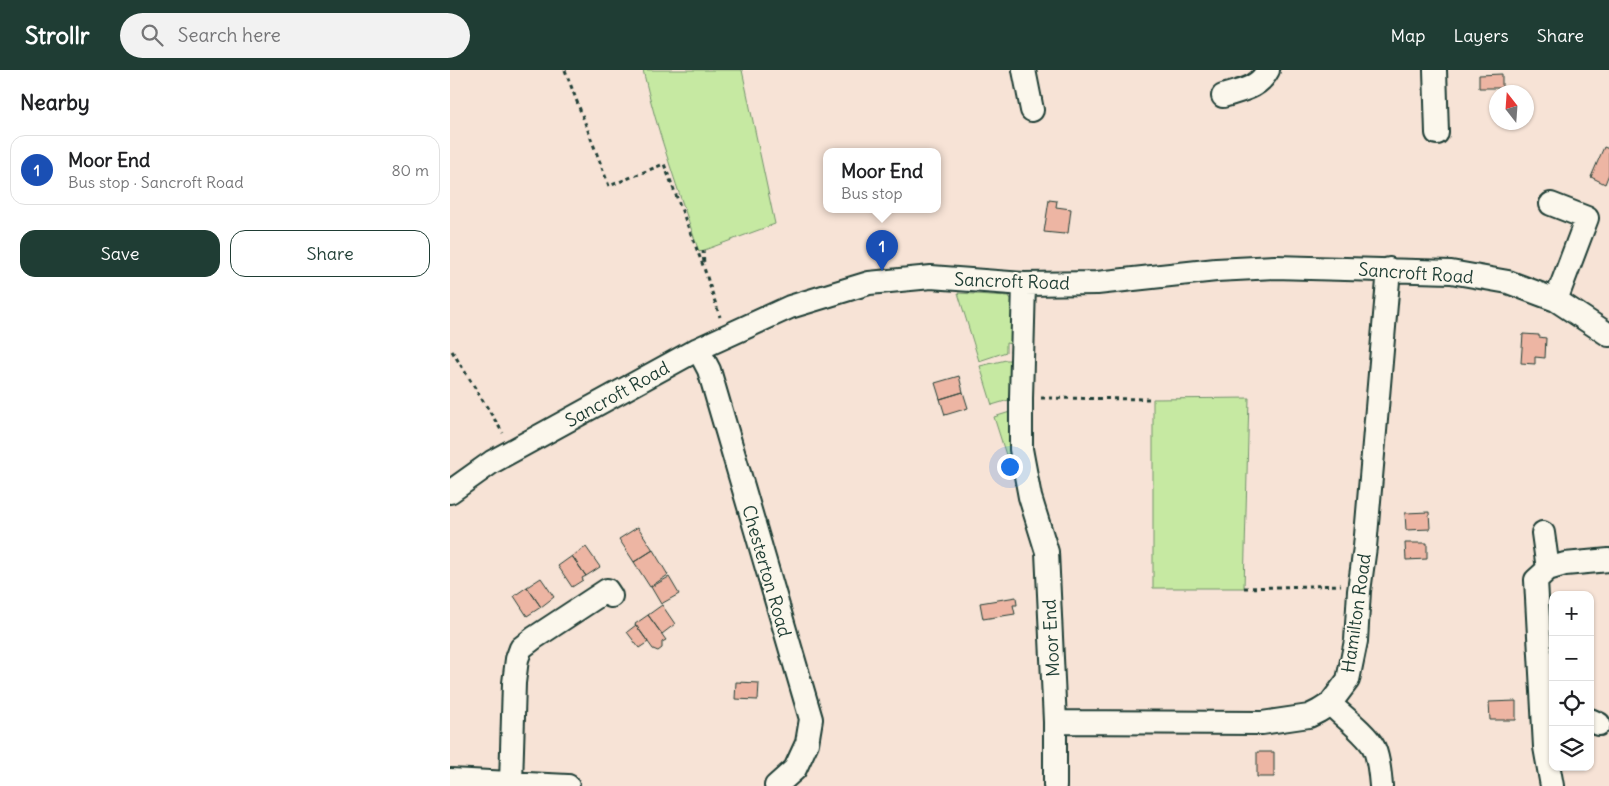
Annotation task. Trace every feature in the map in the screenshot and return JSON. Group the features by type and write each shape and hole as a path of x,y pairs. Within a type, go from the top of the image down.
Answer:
{"street":[{"path":"1024,70 1032,110"},
{"path":"1222,96 1252,87 1263,80 1268,70"},
{"path":"1435,70 1438,133"},
{"path":"1551,204 1587,218 1556,300"},
{"name":"Sancroft Road","path":"450,492 492,462 726,335 790,307 869,283 931,277 1024,284 1097,283 1216,270 1275,266 1461,273 1508,282 1556,300 1609,336"},
{"name":"Hamilton Road","path":"1055,722 1262,723 1309,716 1330,704 1348,680 1356,641 1359,585 1365,547 1389,269"},
{"name":"Moor End","path":"1024,284 1021,449 1030,497 1047,552 1055,722 1055,786"},
{"name":"Chesterton Road","path":"698,349 709,370 811,719 807,743 795,769 776,786"},
{"path":"1543,533 1548,569"},
{"path":"1552,786 1545,747 1548,704 1536,580 1548,569 1564,564 1609,560"},
{"path":"511,783 514,684 519,653 534,638 607,590 611,596"},
{"path":"1330,704 1369,740 1374,748 1381,786"},
{"path":"450,780 568,786"}],"path":[{"path":"565,70 609,186 664,164 704,268 726,335"},
{"path":"704,250 704,268"},
{"path":"452,351 514,450"},
{"path":"1021,398 1153,399"},
{"path":"1244,588 1359,585"}],"green space":[{"path":"643,70 742,70 775,224 699,252 662,139"},
{"path":"958,293 1008,296 1015,302 1016,350 1010,352 1011,344 1006,343 1006,352 979,361"},
{"path":"1012,360 1015,398 992,405 980,366"},
{"path":"1249,398 1244,588 1153,588 1153,399"},
{"path":"1010,412 1015,451 1006,455 994,417"}],"building":[{"path":"1502,74 1502,85 1489,85 1489,88 1479,88 1479,75"},
{"path":"1604,147 1609,149 1609,174 1605,184 1591,177"},
{"path":"1049,200 1057,201 1056,207 1071,209 1068,233 1044,232"},
{"path":"1523,334 1539,335 1539,337 1546,338 1545,358 1535,357 1535,364 1521,363"},
{"path":"959,376 963,392 940,399 935,383"},
{"path":"963,392 968,408 945,415 940,399"},
{"path":"1429,512 1430,529 1406,530 1405,513"},
{"path":"638,527 653,550 634,562 619,539"},
{"path":"1405,543 1427,543 1427,559 1406,560"},
{"path":"586,547 600,567 586,576 572,556"},
{"path":"653,550 668,575 650,587 634,562"},
{"path":"572,556 586,576 572,587 558,566"},
{"path":"669,577 679,594 661,604 651,587"},
{"path":"541,578 554,597 541,607 527,587"},
{"path":"527,587 541,607 527,616 514,596"},
{"path":"1016,597 1017,605 1013,605 1015,614 983,619 980,603"},
{"path":"662,605 675,624 662,634 648,615"},
{"path":"648,615 666,640 662,642 662,648 658,651 653,649 635,624"},
{"path":"636,625 648,642 639,648 627,632"},
{"path":"736,682 759,683 758,700 735,699"},
{"path":"1516,701 1516,720 1490,720 1489,702"},
{"path":"1257,752 1274,752 1274,777 1257,777"}],"place":[{"name":"Moor End","path":"882,271"}]}
